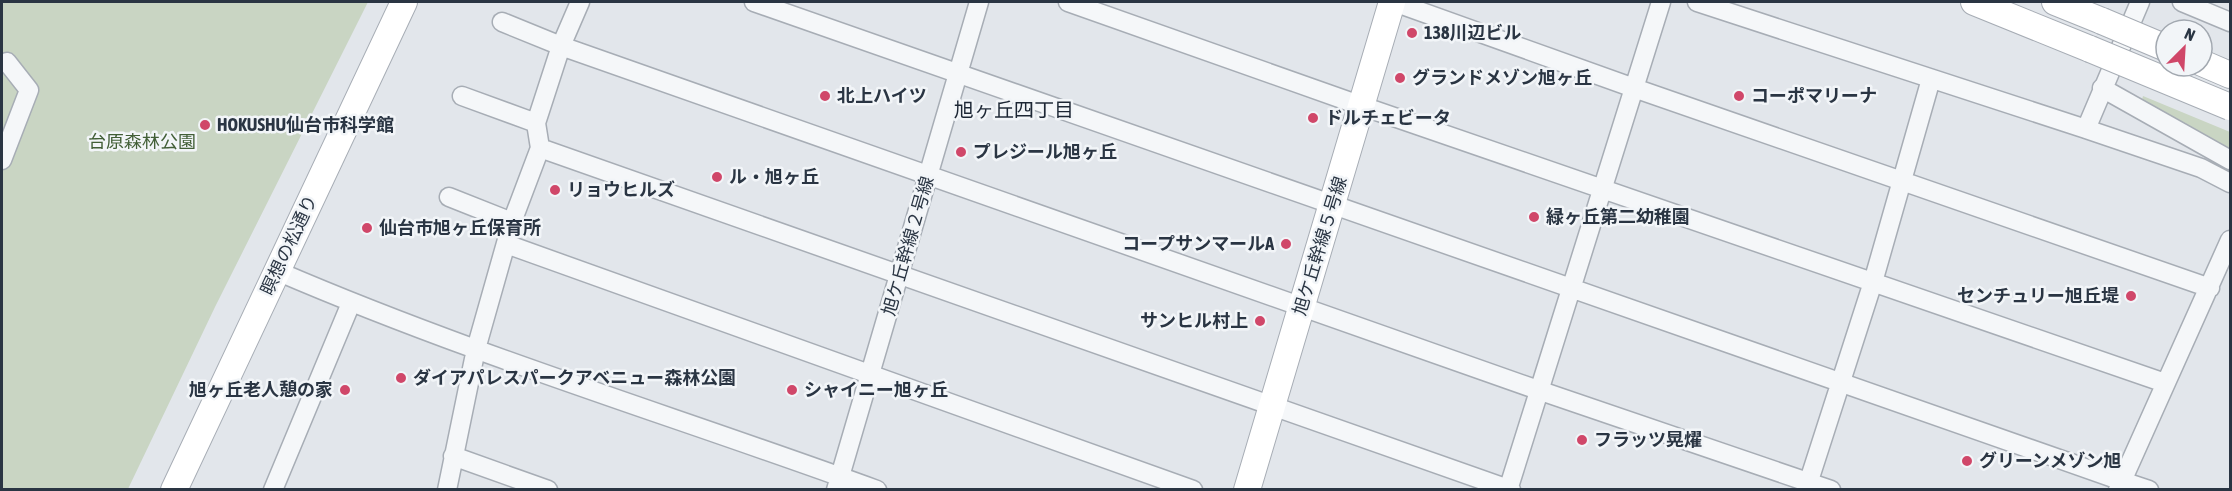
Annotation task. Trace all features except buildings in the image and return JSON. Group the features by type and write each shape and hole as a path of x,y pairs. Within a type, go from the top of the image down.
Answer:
{"street":[{"name":"瞑想の松通り","path":"174,489 404,2"},
{"path":"447,489 476,349 512,222 540,148 536,123 561,46 580,2"},
{"path":"754,2 1332,207 1842,382 2120,485 2149,489"},
{"name":"旭ケ丘幹線２号線","path":"838,483 872,375 927,175 979,2"},
{"path":"1068,2 2165,383"},
{"path":"1393,2 2210,288"},
{"name":"旭ケ丘幹線５号線","path":"1246,489 1393,2"},
{"path":"540,148 1509,489 1538,390 1572,289 1661,2"},
{"path":"1697,2 2201,168 2230,183"},
{"path":"1974,2 2230,107"},
{"path":"2055,2 2154,43"},
{"path":"2086,129 2139,2"},
{"path":"2182,2 2230,22"},
{"path":"501,22 561,46 1302,305 1807,486 1831,489"},
{"path":"2,160 29,90 7,62"},
{"path":"2214,68 2230,75"},
{"path":"1807,486 1873,282 1931,80"},
{"path":"2102,88 2230,160"},
{"path":"462,96 536,123"},
{"path":"449,197 512,222"},
{"path":"2120,485 2230,240"},
{"path":"506,244 1193,489"},
{"path":"277,271 351,303 838,483 877,489"},
{"path":"273,489 351,303"},
{"path":"453,456 548,489"}],"green space":[{"name":"台原森林公園","path":"2,2 368,2 215,307 128,489 2,489"},
{"path":"2143,96 2230,132 2230,152 2141,104"}],"place":[{"name":"138川辺ビル","path":"1412,33"},
{"name":"グランドメゾン旭ヶ丘","path":"1400,78"},
{"name":"北上ハイツ","path":"825,96"},
{"name":"コーポマリーナ","path":"1739,96"},
{"name":"ドルチェビータ","path":"1313,118"},
{"name":"HOKUSHU仙台市科学館","path":"205,125"},
{"name":"プレジール旭ヶ丘","path":"961,152"},
{"name":"ル・旭ヶ丘","path":"717,177"},
{"name":"リョウヒルズ","path":"555,190"},
{"name":"緑ヶ丘第二幼稚園","path":"1534,217"},
{"name":"仙台市旭ヶ丘保育所","path":"367,228"},
{"name":"コープサンマールA","path":"1286,244"},
{"name":"センチュリー旭丘堤","path":"2131,296"},
{"name":"サンヒル村上","path":"1260,321"},
{"name":"ダイアパレスパークアベニュー森林公園","path":"401,378"},
{"name":"旭ヶ丘老人憩の家","path":"345,390"},
{"name":"シャイニー旭ヶ丘","path":"792,390"},
{"name":"フラッツ晃燿","path":"1582,440"},
{"name":"グリーンメゾン旭","path":"1967,461"}],"district":[{"name":"旭ヶ丘四丁目","path":"1014,110"}]}
